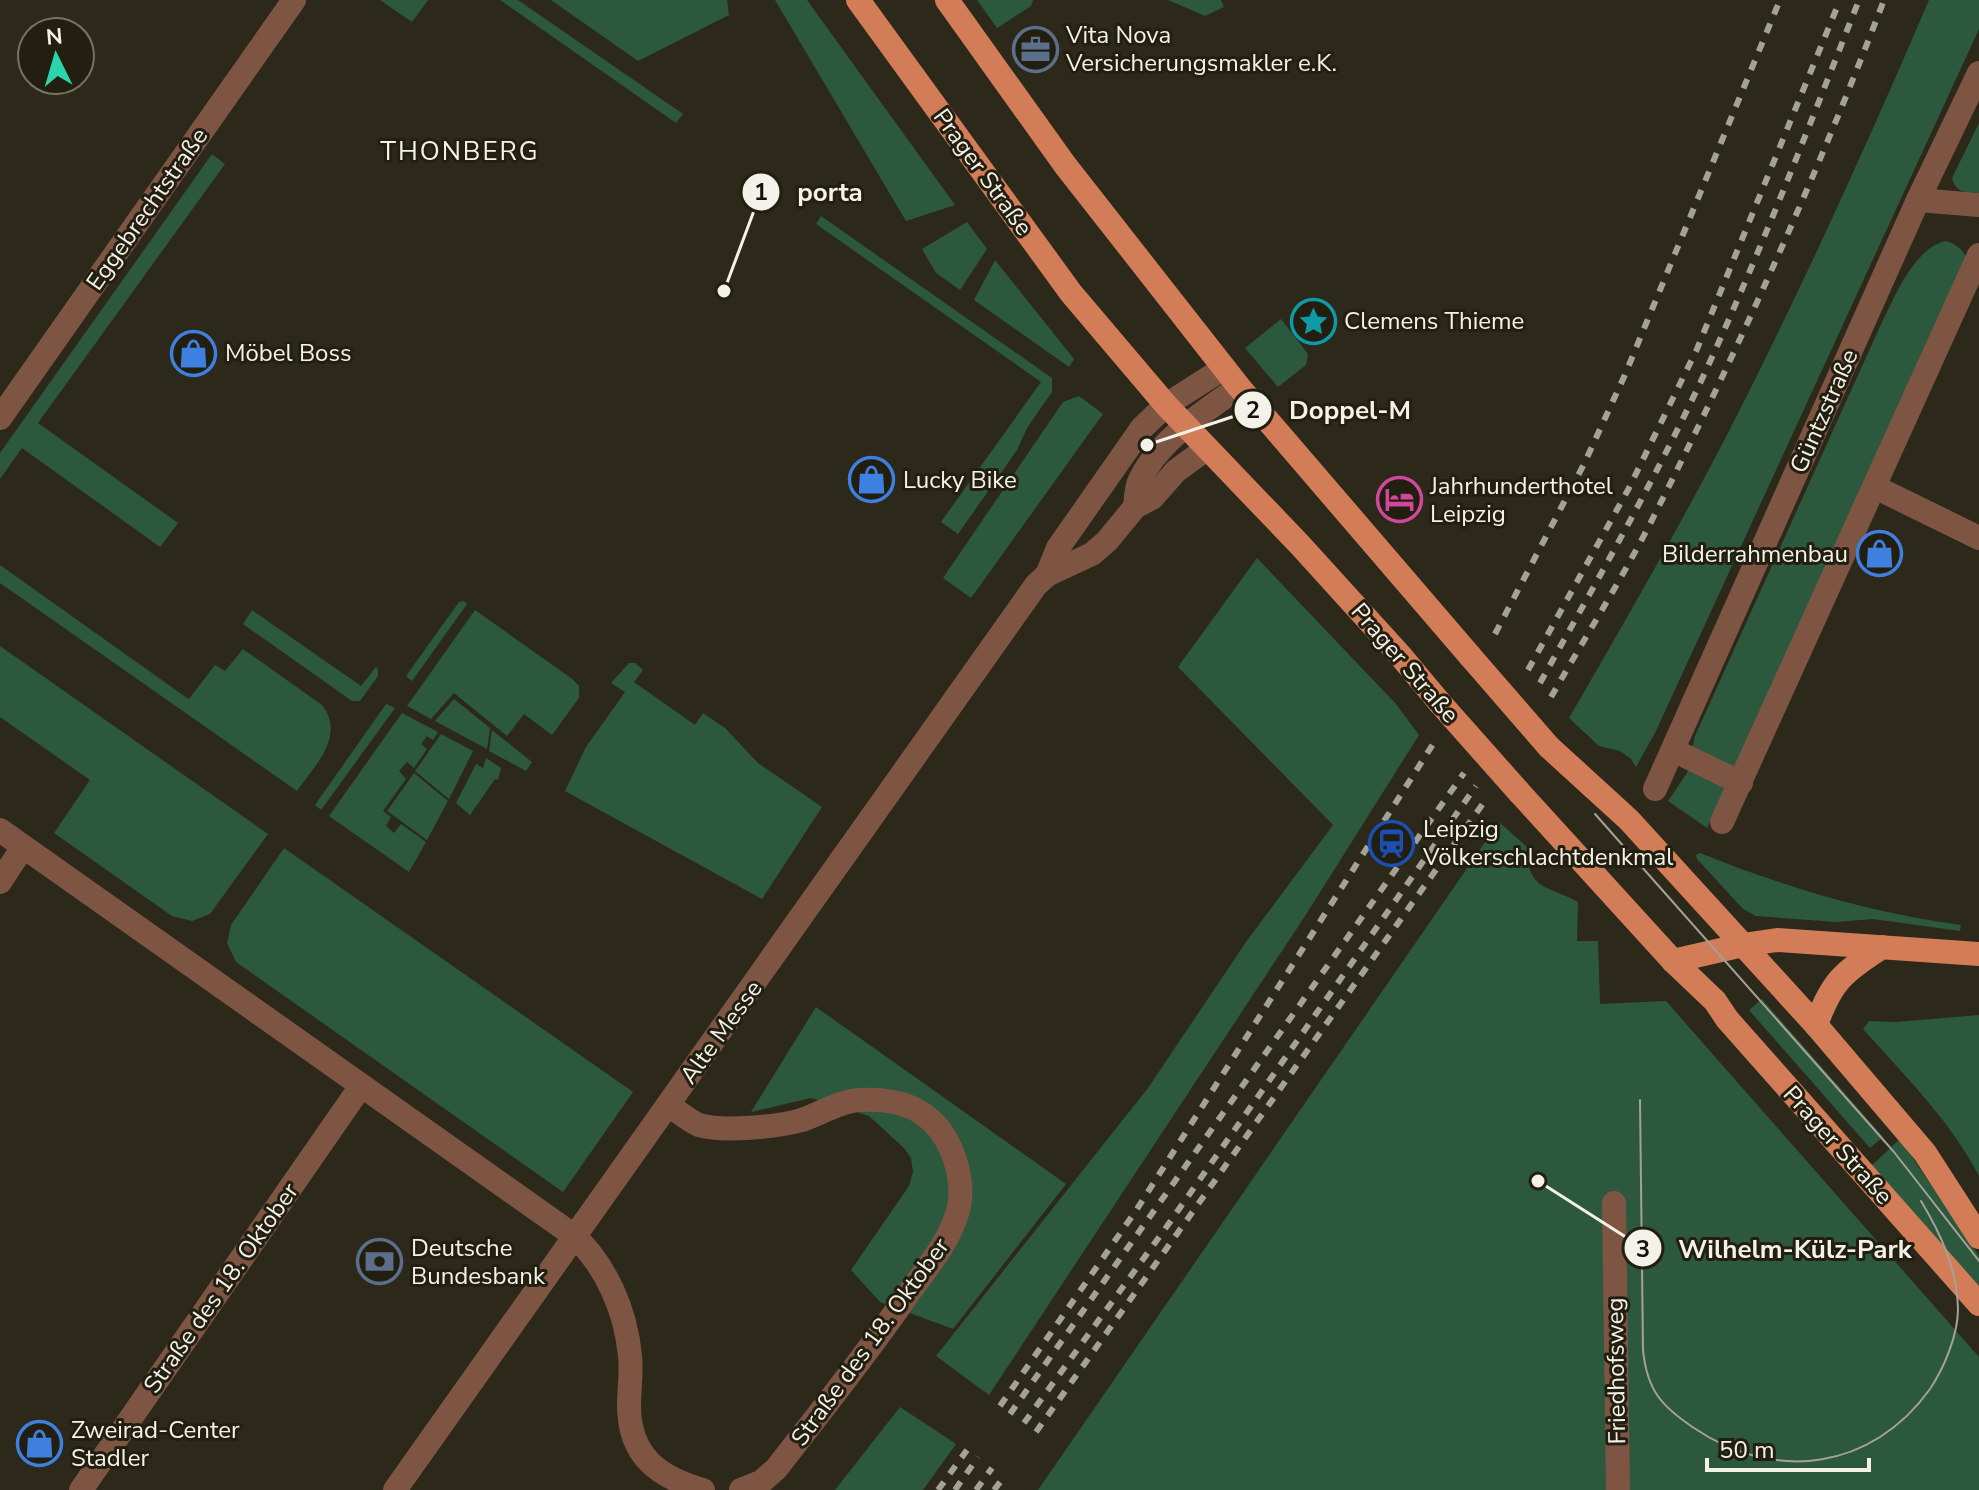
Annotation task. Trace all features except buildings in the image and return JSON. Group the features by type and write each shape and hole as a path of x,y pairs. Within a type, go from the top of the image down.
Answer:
{"main road":[{"name":"Prager Straße","path":"858,0 1071,293 1166,405 1310,555 1519,792 1673,961 1715,1001 1737,1031 1979,1304"},
{"path":"947,0 1065,165 1232,377 1549,747 1629,820 1816,1025 1925,1153 1979,1237"},
{"path":"1673,961 1777,940 1979,954"},
{"path":"1816,1025 1829,992 1839,978 1882,947"}],"street":[{"name":"Eggebrechtstraße","path":"0,418 294,0"},
{"name":"Güntzstraße","path":"1655,789 1918,200 1979,73"},
{"path":"1918,200 1979,205"},
{"path":"1722,822 1979,255"},
{"name":"Alte Messe","path":"1047,575 1058,548 1142,428 1166,405 1232,377"},
{"name":"Alte Messe","path":"1135,507 1138,483 1156,456 1232,377"},
{"name":"Alte Messe","path":"395,1490 1036,585 1047,575 1092,554 1135,507 1152,498 1176,471 1206,449"},
{"path":"1875,487 1979,538"},
{"path":"1673,750 1741,783"},
{"path":"0,830 573,1235 592,1253 606,1275 620,1310 630,1358 629,1408 635,1446 652,1465 678,1483 703,1490"},
{"path":"0,882 23,847"},
{"name":"Straße des 18. Oktober","path":"81,1490 361,1086"},
{"name":"Straße des 18. Oktober","path":"668,1105 698,1125 735,1128 800,1121 855,1100 886,1100 912,1106 932,1120 947,1140 955,1161 960,1189 959,1208 949,1236 869,1350 776,1469 761,1482 741,1490"},
{"name":"Friedhofsweg","path":"1614,1203 1618,1490"}],"green space":[{"path":"380,0 428,0 412,22"},
{"path":"500,0 518,0 683,114 676,123"},
{"path":"551,0 727,0 729,15 638,61"},
{"path":"775,0 807,0 955,205 906,221"},
{"path":"977,0 1033,0 1031,6 997,28"},
{"path":"1168,0 1221,0 1224,7 1205,16"},
{"path":"1929,0 1979,0 1979,29 1655,733 1636,767 1620,751 1599,746 1569,718 1671,539 1756,378 1833,217"},
{"path":"1979,123 1979,193 1965,192 1956,187 1952,178"},
{"path":"212,154 225,164 38,423 178,523 160,547 22,448 0,479 0,453"},
{"path":"821,216 1052,378 1052,392 1027,428 1017,450 958,534 941,522 1041,382 816,224"},
{"path":"967,222 987,249 960,290 936,273 922,249"},
{"path":"1945,241 1953,243 1968,260 1707,828 1668,801 1687,773 1695,736 1893,299 1915,263 1934,246"},
{"path":"995,260 1074,359 1069,367 974,300"},
{"path":"1281,319 1308,354 1306,365 1278,387 1245,348"},
{"path":"1079,396 1103,414 971,598 943,578 1063,402"},
{"path":"1257,558 1396,704 1419,735 1307,913 989,1395 936,1356 1148,1088 1246,942 1333,825 1178,667"},
{"path":"0,565 189,699 215,665 225,671 243,649 322,705 331,728 319,761 297,791 0,583"},
{"path":"459,602 467,604 412,681 406,676"},
{"path":"252,610 361,686 376,667 378,676 360,701 352,701 243,624"},
{"path":"475,610 579,686 579,698 552,735 524,714 507,736 454,693 431,719 407,706"},
{"path":"0,646 268,834 210,914 192,921 172,916 54,833 90,780 0,717"},
{"path":"629,663 635,663 643,670 634,682 695,725 703,713 725,728 758,763 822,807 762,899 565,791 586,747 625,692 611,683"},
{"path":"454,699 490,728 487,749 435,721"},
{"path":"386,704 395,708 321,810 315,805"},
{"path":"402,713 438,732 433,740 427,736 421,744 427,749 414,768 407,762 399,771 406,779 383,811 391,817 386,826 394,833 401,824 426,842 409,872 329,816"},
{"path":"492,730 532,762 526,771 489,751"},
{"path":"441,734 473,751 449,799 415,771"},
{"path":"486,758 501,768 498,780 495,779 470,815 456,803 476,764 483,768"},
{"path":"414,773 448,801 427,840 387,811"},
{"path":"1499,822 1527,847 1528,861 1535,879 1541,885 1578,902 1577,941 1598,941 1600,1004 1666,1001 1979,1357 1979,1490 1038,1490"},
{"path":"284,848 633,1092 563,1192 236,962 227,943 231,925"},
{"path":"1700,853 1828,897 1961,925 1960,931 1873,919 1836,922 1756,916 1743,909 1697,859 1696,855"},
{"path":"1762,999 1883,1137 1870,1148 1749,1010"},
{"path":"816,1007 1066,1184 953,1329 880,1302 851,1270 909,1186 913,1172 911,1158 904,1148 869,1116 811,1098 751,1112"},
{"path":"1979,1015 1979,1176 1941,1117 1863,1029 1869,1021 1896,1022"},
{"path":"1900,1139 1979,1256 1979,1287 1871,1166"},
{"path":"900,1407 956,1444 923,1490 835,1490"}],"tram line":[{"path":"1595,814 1894,1152 1979,1261"},
{"path":"1640,1100 1645,1364 1652,1386 1664,1404 1694,1428 1725,1445 1757,1456 1789,1461 1821,1460 1851,1451 1880,1437 1907,1416 1930,1389 1949,1351 1956,1330 1958,1309 1955,1280 1947,1252 1921,1201"}],"railway":[{"path":"1495,634 1584,464 1624,377 1780,0"},
{"path":"1528,670 1629,488 1697,349 1840,0"},
{"path":"1540,683 1630,521 1693,397 1770,223 1859,0"},
{"path":"1551,697 1647,530 1720,382 1806,193 1884,0"},
{"path":"1000,1406 1137,1209 1435,741"},
{"path":"1010,1414 1464,773"},
{"path":"1024,1423 1165,1229 1476,786"},
{"path":"1036,1432 1487,798"},
{"path":"938,1490 967,1450"},
{"path":"955,1490 978,1457"},
{"path":"976,1490 992,1468"},
{"path":"994,1490 1004,1477"}],"place":[{"name":"Vita Nova Versicherungsmakler e.K.","path":"1035,49"},
{"name":"porta","path":"724,291"},
{"name":"Clemens Thieme","path":"1313,321"},
{"name":"Möbel Boss","path":"194,353"},
{"name":"Doppel-M","path":"1147,445"},
{"name":"Lucky Bike","path":"872,480"},
{"name":"Jahrhunderthotel Leipzig","path":"1399,500"},
{"name":"Bilderrahmenbau","path":"1879,554"},
{"name":"Leipzig Völkerschlachtdenkmal","path":"1392,843"},
{"name":"Wilhelm-Külz-Park","path":"1538,1181"},
{"name":"Deutsche Bundesbank","path":"380,1262"},
{"name":"Zweirad-Center Stadler","path":"40,1444"}],"district":[{"name":"THONBERG","path":"460,151"}]}
